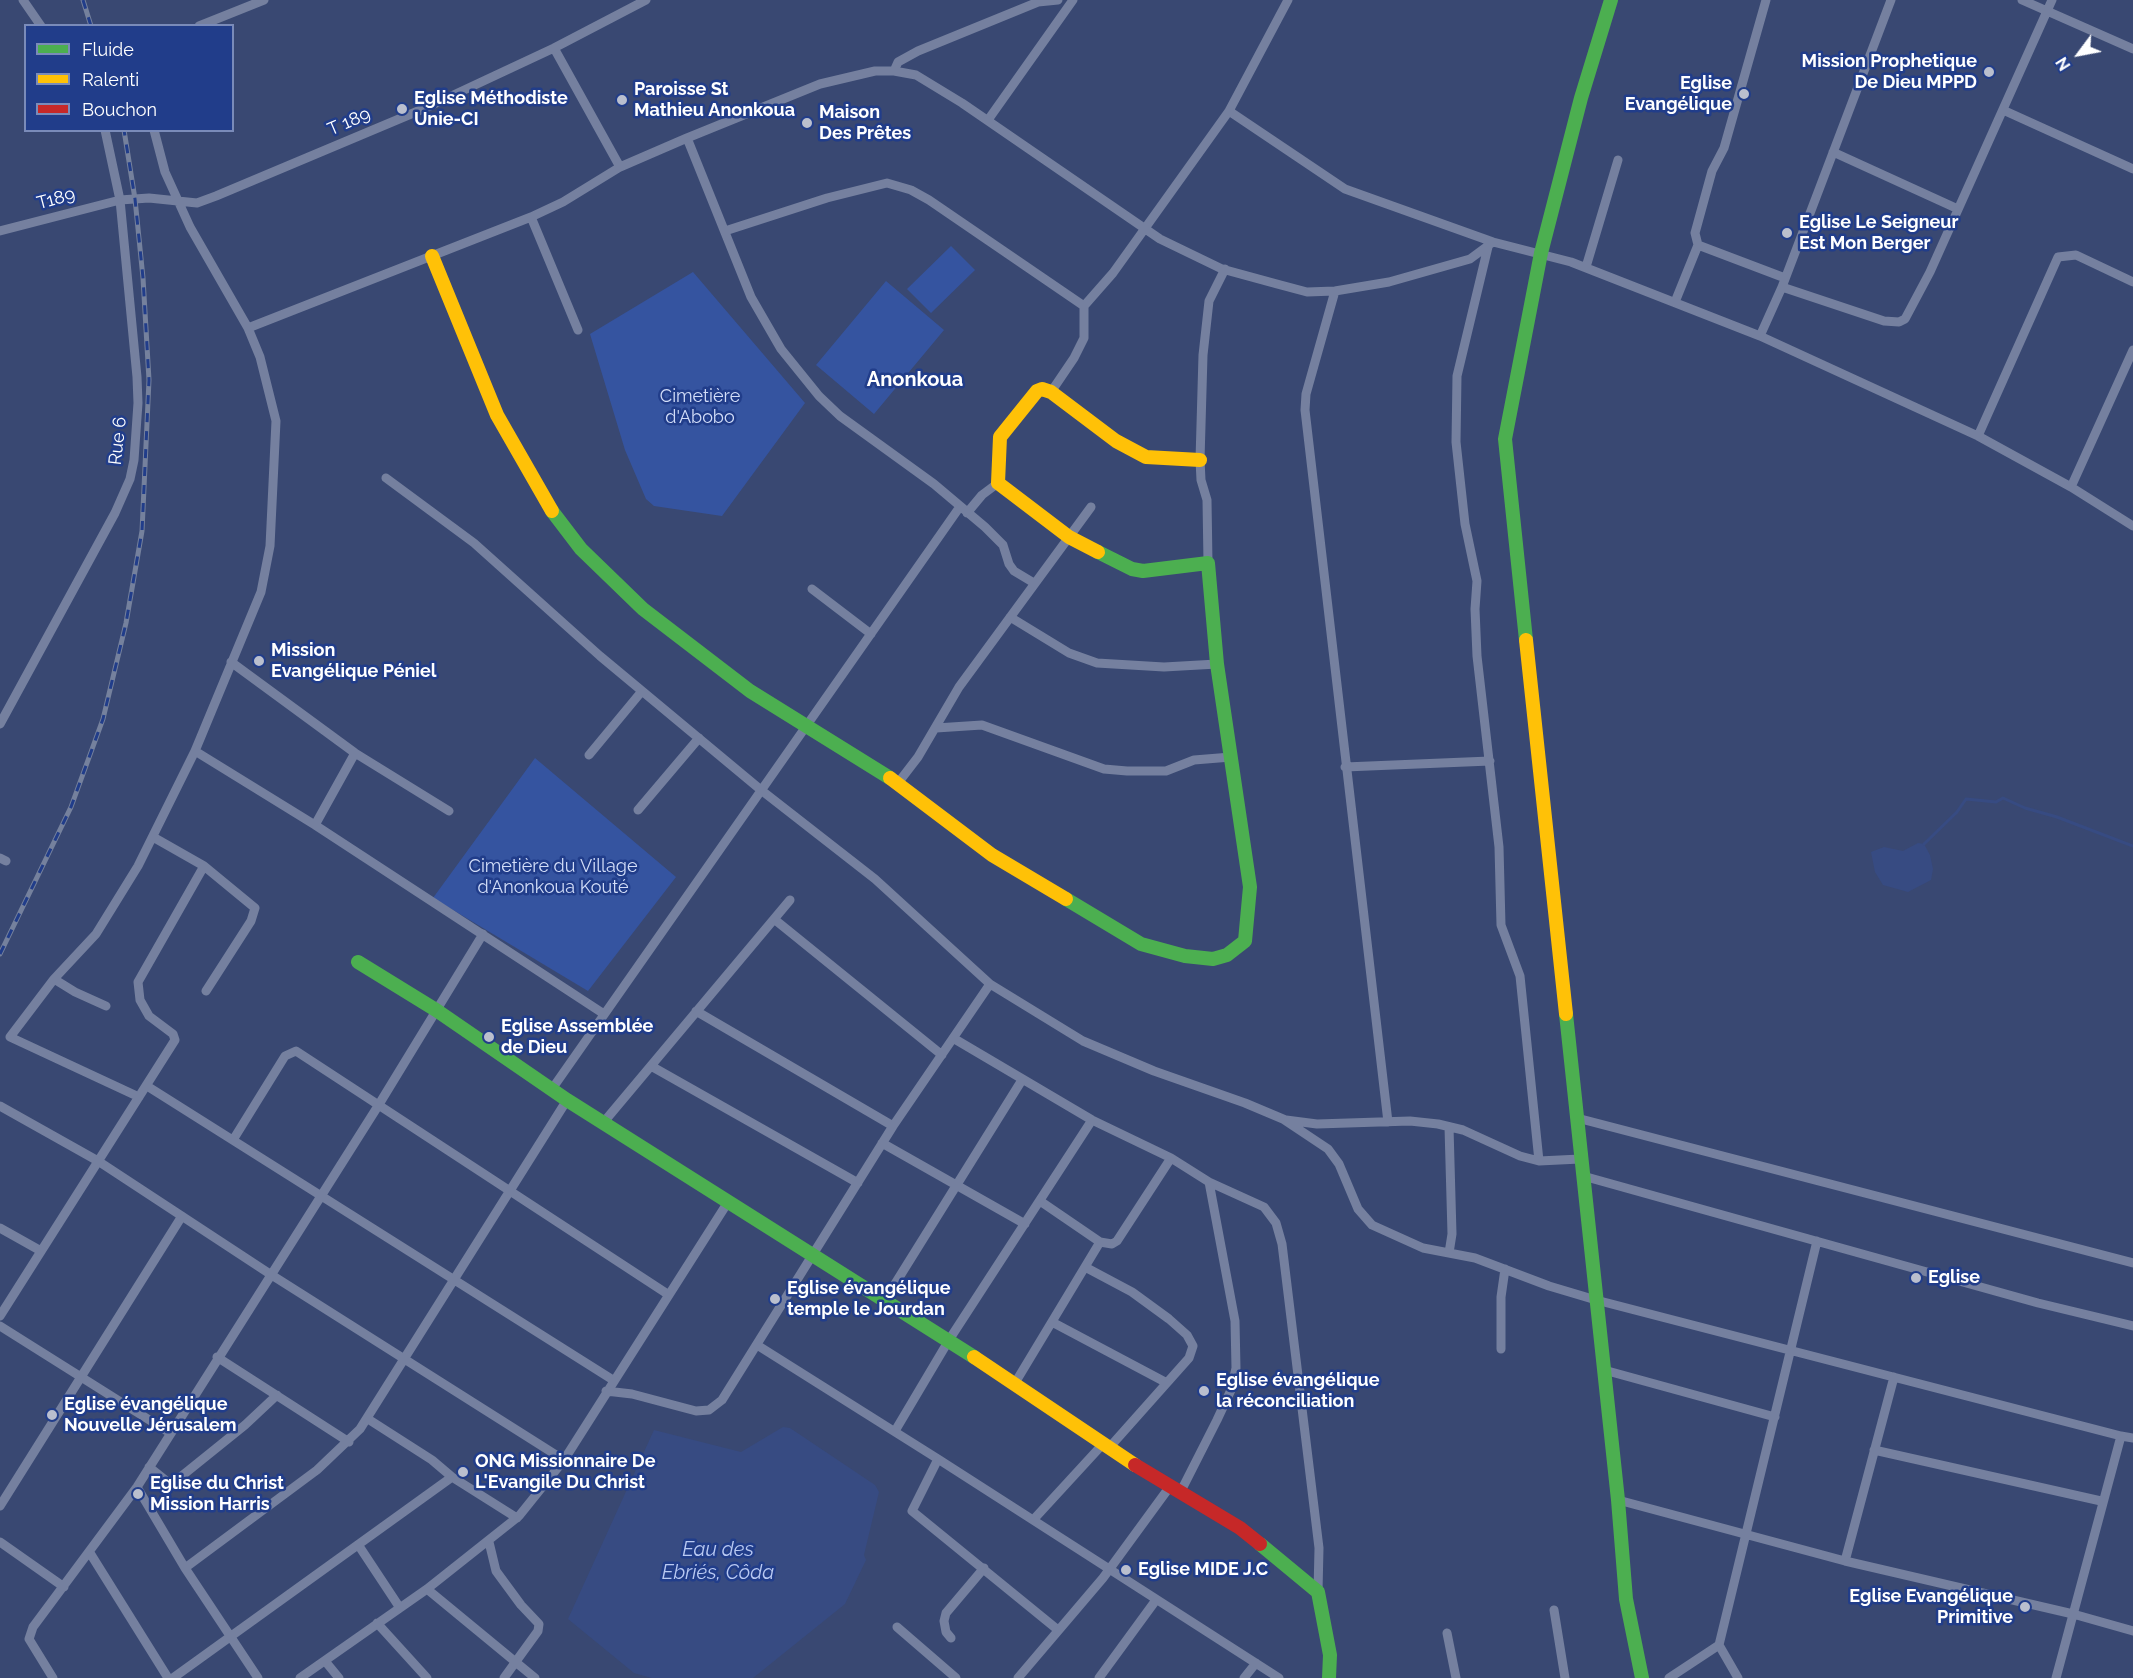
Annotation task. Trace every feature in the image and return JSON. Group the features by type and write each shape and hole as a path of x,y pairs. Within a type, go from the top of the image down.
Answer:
{"street":[{"path":"23,0 40,24"},
{"path":"204,24 264,0"},
{"name":"T 189","path":"120,200 149,198 197,203 242,186 430,106 554,48 646,0"},
{"path":"894,71 898,62 918,51 1038,2 1058,0"},
{"path":"988,120 1073,0"},
{"path":"1051,392 1074,358 1083,338 1084,306 1113,273 1229,111 1288,0"},
{"path":"1611,0 1581,98 1541,253 1504,439 1618,1500 1626,1599 1642,1678"},
{"path":"1675,302 1698,245 1695,233 1712,171 1724,148 1766,0"},
{"path":"1760,336 1784,283 1891,0"},
{"path":"2022,0 2133,49"},
{"path":"1698,245 1784,283 1884,321 1899,322 1905,319 1930,272 2052,0"},
{"path":"554,48 620,167"},
{"path":"248,328 531,217 563,202 620,167 687,138 820,84 875,71 894,71 916,75 988,120 1144,229 1185,253 1225,269 1301,290 1335,291 1389,282 1470,259 1490,245"},
{"path":"2003,110 2133,169"},
{"path":"1229,111 1345,189 1490,245 1541,253 1586,267 1760,336 1978,436 2071,487 2133,526"},
{"name":"Rue 6","path":"0,724 115,513 130,479 138,394 120,200 105,132"},
{"path":"139,1097 10,1037 54,979 83,949 107,919 153,837 195,751 264,581 270,546 276,435 270,390 261,357 248,328 190,227 181,202 165,171 155,132"},
{"path":"687,138 751,297 771,334 819,396 840,416 934,484 998,538 1014,571 1034,583"},
{"path":"1833,152 1958,209"},
{"path":"1586,267 1618,160"},
{"path":"724,231 827,198 887,183 911,190 929,200 1084,306"},
{"name":"T189","path":"0,231 120,200"},
{"path":"531,217 578,330"},
{"path":"1490,245 1457,376 1456,442 1465,524 1477,581 1475,609 1478,656 1499,847 1501,925 1520,976 1539,1161"},
{"path":"1978,436 2058,257 2076,255 2133,282"},
{"path":"432,256 497,415 561,525 581,549 671,632 750,691 898,783 992,855 1141,944 1185,956 1213,959 1238,949 1245,941 1250,887 1217,664 1208,563 1207,500 1201,480 1200,460 1203,355 1209,301 1225,269"},
{"path":"1335,291 1306,394 1305,410 1388,1122"},
{"path":"2071,487 2133,350"},
{"path":"998,483 1000,437 1036,390 1051,392 1086,420 1146,457 1200,460"},
{"path":"386,478 474,543 642,691 761,790 875,879 990,984 1083,1041 1154,1071 1283,1119 1329,1149 1339,1164 1358,1209 1372,1225 1423,1248 1474,1258 1596,1299 2133,1438"},
{"path":"552,1089 871,634 963,510 998,483"},
{"path":"998,483 1069,537 1132,569 1143,571 1208,563"},
{"path":"898,783 936,728 950,701 1091,507"},
{"path":"812,589 871,634"},
{"path":"1010,617 1062,649 1097,663 1164,667 1217,664"},
{"path":"231,662 355,753 449,811"},
{"path":"588,755 642,691"},
{"path":"936,728 982,725 1104,769 1166,771 1194,760 1231,757"},
{"path":"638,810 699,738"},
{"path":"195,751 315,825 604,1014"},
{"path":"315,825 355,753"},
{"path":"1346,768 1490,761"},
{"path":"153,837 204,866 255,908 251,921 206,991"},
{"path":"0,1316 175,1040 173,1034 149,1016 140,1000 138,982 204,866"},
{"path":"603,1123 790,900"},
{"path":"774,919 942,1054"},
{"path":"53,1678 29,1639 33,1627 90,1553 149,1467 217,1357 322,1196 483,934"},
{"path":"358,962 436,1010 567,1100 949,1340 1015,1383 1105,1447 1176,1488 1248,1534 1318,1592"},
{"path":"54,979 75,992 106,1006"},
{"path":"606,1391 632,1394 679,1408 709,1410 722,1400 882,1143 990,984"},
{"path":"696,1011 893,1126"},
{"path":"953,1038 1092,1120 1171,1158 1209,1182 1264,1207 1276,1223 1282,1244 1319,1548 1318,1592 1330,1655 1329,1678"},
{"path":"233,1140 285,1056 296,1051 669,1295"},
{"path":"651,1066 858,1183"},
{"path":"885,1300 1023,1080"},
{"path":"147,1086 613,1380"},
{"path":"185,1568 317,1470 349,1442 368,1419 567,1100"},
{"path":"0,1106 98,1161 270,1274 564,1460"},
{"path":"1577,1118 2133,1263"},
{"path":"1283,1119 1317,1124 1410,1121 1463,1130 1520,1156 1539,1161 1580,1159"},
{"path":"895,1431 949,1340 1092,1120"},
{"path":"1449,1127 1452,1234 1449,1253"},
{"path":"882,1143 1025,1224"},
{"path":"1040,1201 1100,1242 1112,1244 1117,1241 1171,1158"},
{"path":"1583,1176 2038,1303 2133,1326"},
{"path":"1018,1678 1176,1488 1222,1410 1236,1368 1235,1321 1209,1182"},
{"path":"300,1678 427,1589 517,1518 564,1460 728,1202"},
{"path":"0,1506 182,1216"},
{"path":"0,1228 41,1251"},
{"path":"1669,1678 1719,1645 1817,1241"},
{"path":"1015,1383 1100,1242"},
{"path":"1034,1519 1167,1383 1192,1353 1193,1346 1187,1335 1170,1319 1132,1292 1085,1267"},
{"path":"1501,1349 1501,1297 1505,1269"},
{"path":"1052,1322 1167,1383"},
{"path":"0,1326 170,1433"},
{"path":"757,1345 1034,1519 1109,1570 1279,1678"},
{"path":"217,1357 349,1442"},
{"path":"1604,1370 1775,1417"},
{"path":"1845,1561 1894,1377"},
{"path":"149,1467 169,1483 173,1483 245,1425 277,1395"},
{"path":"368,1419 432,1460 452,1477 517,1518"},
{"path":"2056,1678 2121,1436"},
{"path":"1874,1450 2102,1501"},
{"path":"938,1459 912,1511 1058,1630"},
{"path":"173,1678 452,1477"},
{"path":"136,1487 185,1568 232,1635 258,1678"},
{"path":"1618,1500 1845,1561 2073,1614 2133,1631"},
{"path":"489,1542 492,1562 500,1579 539,1624 538,1631 504,1678"},
{"path":"359,1546 400,1608"},
{"path":"3,1547 64,1587"},
{"path":"90,1553 168,1678"},
{"path":"951,1638 946,1632 944,1621 946,1612 984,1568"},
{"path":"427,1589 535,1678"},
{"path":"1099,1678 1156,1600"},
{"path":"1554,1610 1565,1678"},
{"path":"377,1623 427,1678"},
{"path":"897,1627 956,1678"},
{"path":"1447,1633 1456,1678"},
{"path":"1719,1645 1738,1678"},
{"path":"325,1660 339,1678"},
{"path":"1244,1678 1256,1663"}],"green space":[{"path":"951,246 975,270 931,313 907,289"},
{"name":"Cimetière d'Abobo","path":"693,272 805,403 722,516 654,506 646,499 625,450 590,334"},
{"path":"886,281 944,330 874,414 816,365"},
{"name":"Cimetière du Village d'Anonkoua Kouté","path":"535,758 676,877 588,991 433,898"}],"water":[{"path":"1918,843 1924,844 1930,855 1933,869 1931,880 1908,892 1883,885 1875,872 1871,852 1884,847 1903,851"},
{"name":"Eau des Ebriés, Côda","path":"783,1427 790,1428 875,1485 879,1492 864,1555 866,1560 845,1604 753,1678 652,1678 634,1673 568,1619 654,1430 741,1452"}],"waterway":[{"path":"1924,844 1957,812 1966,799 1996,802 2003,798 2133,846"}],"railway":[{"path":"83,0 90,24"},
{"path":"0,954 71,807 103,719 126,623 142,531 149,380 143,278 135,199 124,132"}],"traffic: fast":[{"path":"1526,640 1505,439 1541,253 1581,98 1611,0"},
{"path":"552,511 581,549 643,609 750,691 890,778"},
{"path":"1066,899 1141,944 1185,956 1213,959 1227,955 1245,941 1250,887 1217,664 1208,563 1143,571 1132,569 1098,552"},
{"path":"358,962 436,1010 567,1100 974,1357"},
{"path":"1566,1014 1618,1500 1626,1599 1642,1678"},
{"path":"1260,1544 1318,1592 1330,1655 1329,1678"}],"traffic: slow":[{"path":"432,256 497,415 552,511"},
{"path":"1098,552 1069,537 998,483 1000,437 1037,391 1042,389 1051,392 1116,441 1146,457 1200,460"},
{"path":"1526,640 1566,1014"},
{"path":"890,778 992,855 1066,899"},
{"path":"974,1357 1135,1465"}],"traffic: jam":[{"path":"1135,1465 1240,1528 1260,1544"}],"place":[{"name":"Mission Prophetique De Dieu MPPD","path":"1989,72"},
{"name":"Eglise Evangélique","path":"1744,94"},
{"name":"Paroisse St Mathieu Anonkoua","path":"622,100"},
{"name":"Eglise Méthodiste Unie-CI","path":"402,109"},
{"name":"Maison Des Prêtes","path":"807,123"},
{"name":"Eglise Le Seigneur Est Mon Berger","path":"1787,233"},
{"name":"Mission Evangélique Péniel","path":"259,661"},
{"name":"Eglise Assemblée de Dieu","path":"489,1037"},
{"name":"Eglise","path":"1916,1278"},
{"name":"Eglise évangélique temple le Jourdan","path":"775,1299"},
{"name":"Eglise évangélique la réconciliation","path":"1204,1391"},
{"name":"Eglise évangélique Nouvelle Jérusalem","path":"52,1415"},
{"name":"ONG Missionnaire De L'Evangile Du Christ","path":"463,1472"},
{"name":"Eglise du Christ Mission Harris","path":"138,1494"},
{"name":"Eglise MIDE J.C","path":"1126,1570"},
{"name":"Eglise Evangélique Primitive","path":"2025,1607"}],"district":[{"name":"Anonkoua","path":"915,380"}]}
